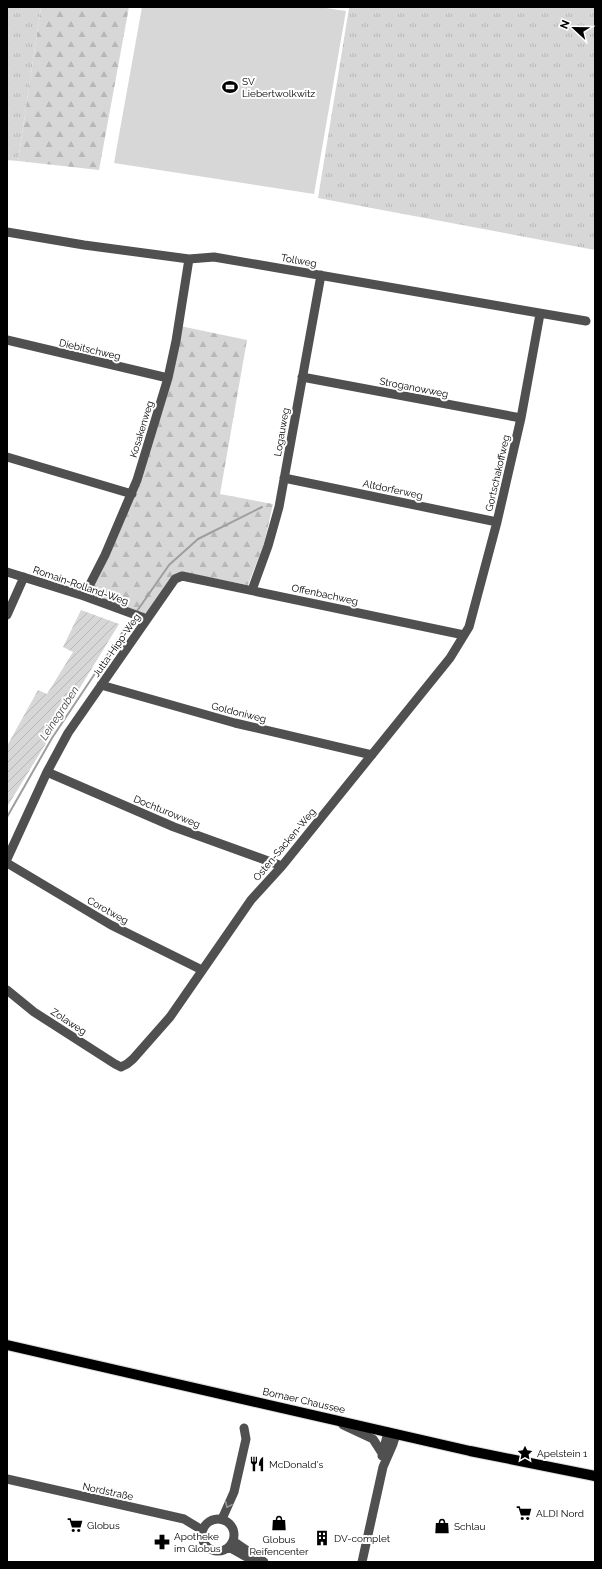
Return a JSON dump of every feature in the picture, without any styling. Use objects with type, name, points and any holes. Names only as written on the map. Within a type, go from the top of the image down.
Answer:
[{"type":"main road","name":"Bornaer Chaussee","points":[[7,1346],[392,1433],[595,1476]]},
{"type":"street","name":"Tollweg","points":[[7,232],[84,245],[189,259],[214,257],[586,321]]},
{"type":"street","name":"Kosakenweg","points":[[84,596],[105,555],[132,494],[168,378],[176,341],[189,259]]},
{"type":"street","name":"Logauweg","points":[[252,590],[268,546],[284,478],[321,275]]},
{"type":"street","name":"Gortschakoffweg","points":[[464,635],[469,627],[497,522],[521,418],[540,314]]},
{"type":"street","name":"Diebitschweg","points":[[7,340],[168,378]]},
{"type":"street","name":"Stroganowweg","points":[[302,377],[521,418]]},
{"type":"street","points":[[7,457],[132,494]]},
{"type":"street","name":"Altdorferweg","points":[[284,478],[497,522]]},
{"type":"street","name":"Romain-Rolland-Weg","points":[[7,572],[84,596],[147,619]]},
{"type":"street","name":"Offenbachweg","points":[[182,576],[464,635]]},
{"type":"street","name":"Jutta-Hipp-Weg","points":[[7,859],[47,772],[68,733],[174,579],[182,576]]},
{"type":"street","points":[[7,615],[24,577]]},
{"type":"street","name":"Osten-Sacken-Weg","points":[[121,1067],[133,1059],[170,1018],[251,900],[282,866],[450,658],[464,635]]},
{"type":"street","name":"Goldoniweg","points":[[101,685],[235,723],[372,755]]},
{"type":"street","name":"Dochturowweg","points":[[47,772],[174,827],[282,866]]},
{"type":"street","name":"Corotweg","points":[[7,863],[111,925],[202,970]]},
{"type":"street","name":"Zolaweg","points":[[7,990],[34,1012],[121,1067]]},
{"type":"street","points":[[327,1418],[369,1435],[377,1444],[382,1453],[383,1467]]},
{"type":"street","points":[[222,1519],[234,1492],[246,1439],[244,1428]]},
{"type":"street","points":[[382,1453],[392,1433]]},
{"type":"street","points":[[362,1562],[383,1467],[393,1444],[392,1433]]},
{"type":"street","name":"Nordstraße","points":[[7,1480],[184,1519],[202,1530]]},
{"type":"street","points":[[222,1519],[227,1521],[233,1528],[234,1536],[231,1544],[220,1551],[210,1550],[203,1542],[202,1530],[211,1520],[222,1519]]},
{"type":"street","points":[[231,1544],[256,1562]]},
{"type":"street","points":[[231,1544],[264,1562]]},
{"type":"green space","points":[[7,7],[41,7],[18,161],[7,160]]},
{"type":"green space","points":[[41,7],[129,7],[99,170],[18,161]]},
{"type":"green space","name":"SV Liebertwolkwitz","points":[[142,7],[319,7],[346,11],[314,194],[114,163]]},
{"type":"green space","points":[[341,7],[595,7],[595,250],[318,198],[349,8]]},
{"type":"green space","points":[[180,326],[247,340],[220,494],[273,504],[264,544],[248,585],[182,572],[175,574],[145,616],[88,595],[134,494]]},
{"type":"green space","points":[[81,610],[119,624],[7,807],[7,746],[38,690],[47,694],[73,652],[63,647]]},
{"type":"waterway","name":"Leinegraben","points":[[137,611],[169,565],[198,539],[262,507]]},
{"type":"waterway","name":"Leinegraben","points":[[7,817],[52,738],[130,621]]},
{"type":"place","name":"SV Liebertwolkwitz","points":[[230,87]]},
{"type":"place","name":"Apelstein 1","points":[[525,1453]]},
{"type":"place","name":"McDonald's","points":[[257,1464]]},
{"type":"place","name":"ALDI Nord","points":[[524,1513]]},
{"type":"place","name":"Globus Reifencenter","points":[[279,1523]]},
{"type":"place","name":"Globus","points":[[75,1525]]},
{"type":"place","name":"Schlau","points":[[442,1526]]},
{"type":"place","name":"DV-complet","points":[[322,1538]]},
{"type":"place","name":"Apotheke im Globus","points":[[162,1542]]}]
